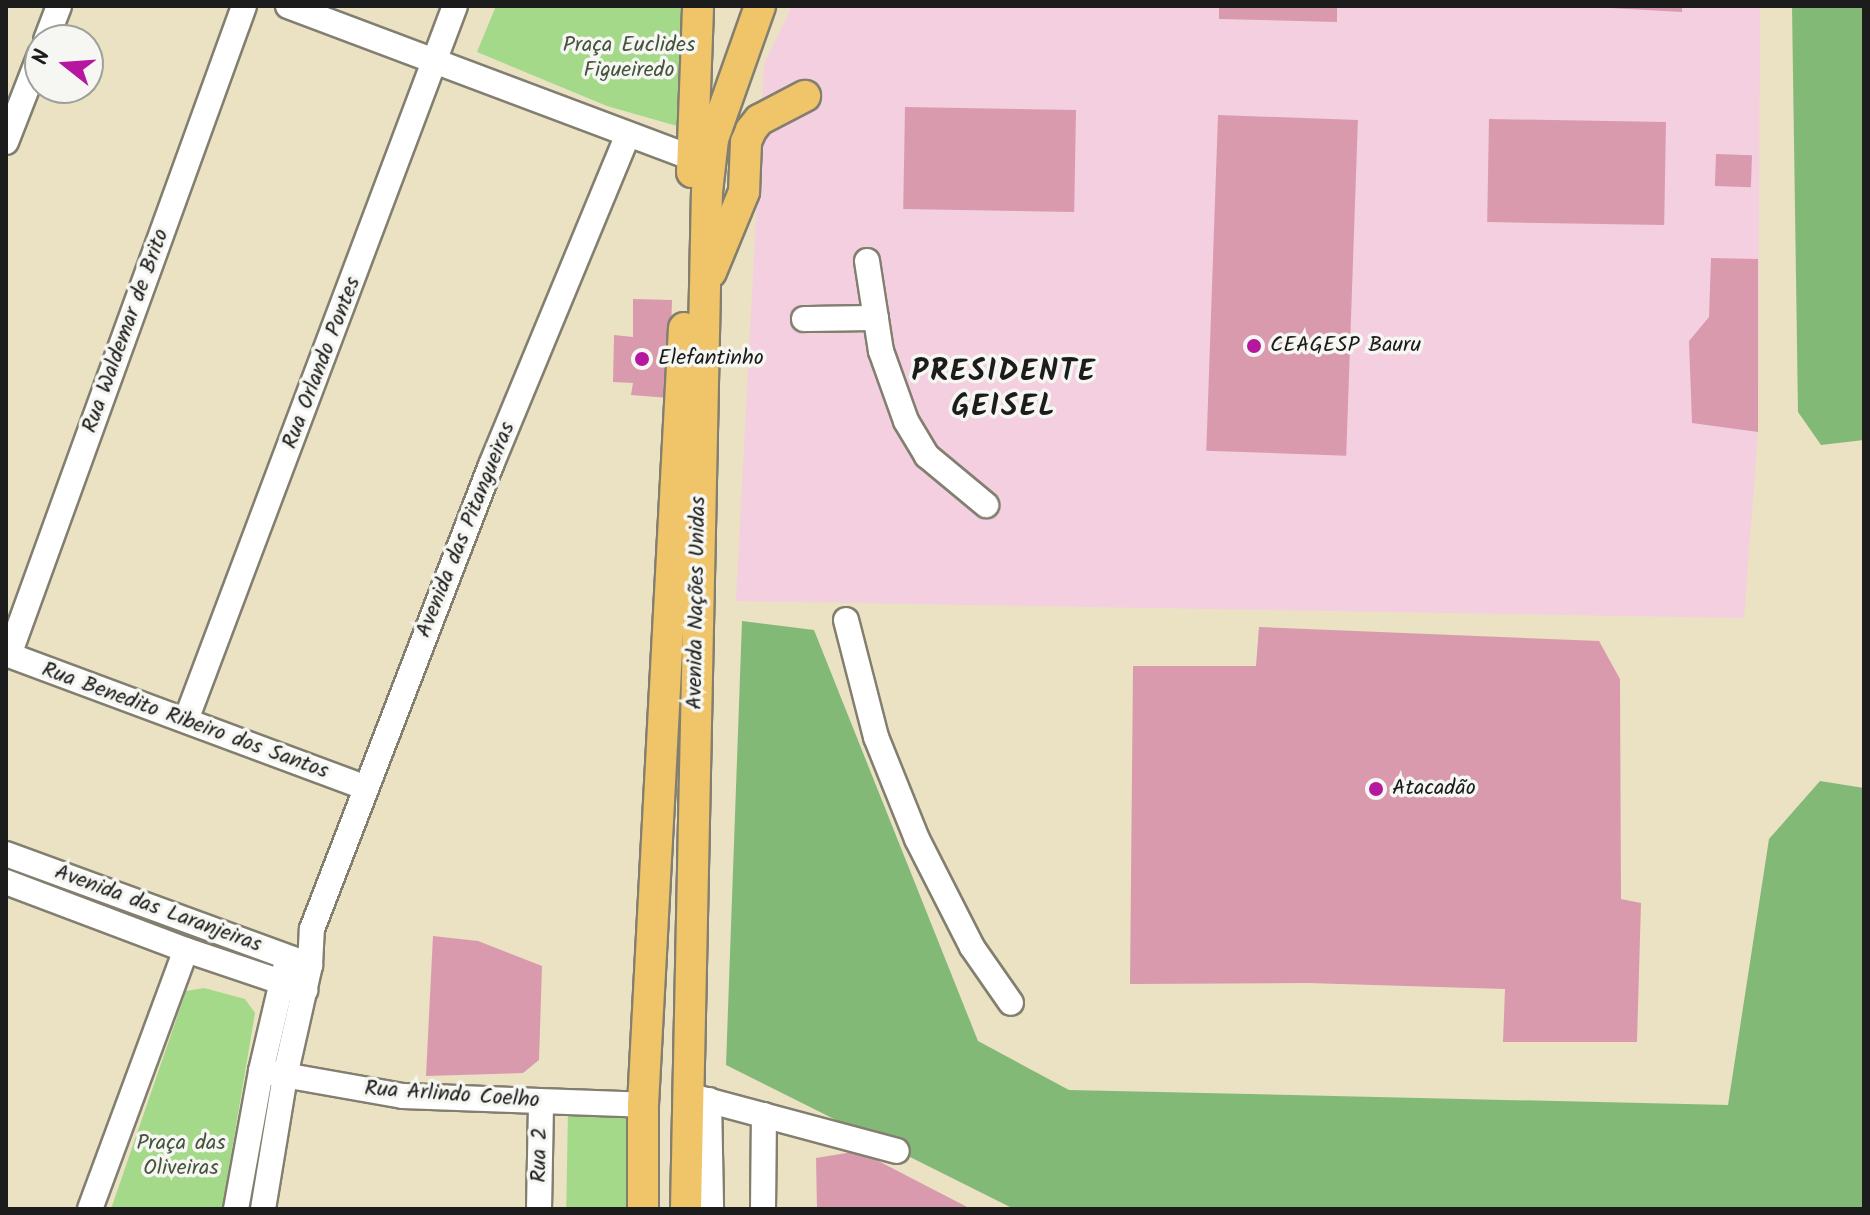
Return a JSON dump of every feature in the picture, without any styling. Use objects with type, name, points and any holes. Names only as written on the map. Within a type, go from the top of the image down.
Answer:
[{"type":"main road","name":"Avenida Nações Unidas","points":[[643,1209],[643,1105],[698,6]]},
{"type":"main road","name":"Avenida Nações Unidas","points":[[686,1209],[698,1097],[707,192],[713,139],[760,6]]},
{"type":"main road","points":[[704,288],[744,192],[746,142],[751,130],[759,120],[805,96]]},
{"type":"street","name":"Rua Waldemar de Brito","points":[[7,655],[244,6]]},
{"type":"street","points":[[288,6],[692,158]]},
{"type":"street","name":"Rua Orlando Pontes","points":[[186,720],[455,6]]},
{"type":"street","points":[[6,142],[24,96]]},
{"type":"street","name":"Avenida das Pitangueiras","points":[[236,1209],[281,982],[299,961],[491,465],[628,135]]},
{"type":"street","points":[[867,261],[881,351],[906,421],[927,456],[986,505]]},
{"type":"street","points":[[804,319],[876,318]]},
{"type":"street","points":[[846,620],[876,737],[917,839],[972,947],[1011,1003]]},
{"type":"street","name":"Rua Benedito Ribeiro dos Santos","points":[[7,655],[364,787]]},
{"type":"street","name":"Avenida das Laranjeiras","points":[[6,854],[299,961]]},
{"type":"street","name":"Avenida das Laranjeiras","points":[[9,891],[305,990]]},
{"type":"street","points":[[90,1209],[186,950]]},
{"type":"street","name":"Avenida das Pitangueiras","points":[[263,1209],[285,1076],[305,990],[299,961]]},
{"type":"street","name":"Rua Arlindo Coelho","points":[[261,1071],[403,1096],[643,1105]]},
{"type":"street","points":[[711,1209],[698,1097],[897,1151]]},
{"type":"street","name":"Rua 2","points":[[539,1209],[541,1102]]},
{"type":"street","points":[[763,1209],[764,1115]]},
{"type":"shaded area","name":"CEAGESP Bauru","points":[[792,6],[1760,6],[1758,432],[1744,618],[736,601],[764,64]]},
{"type":"green space","name":"Praça Euclides Figueiredo","points":[[496,6],[682,6],[677,126],[607,106],[477,52]]},
{"type":"green space","points":[[1792,6],[1864,6],[1864,440],[1821,445],[1798,412]]},
{"type":"green space","points":[[742,621],[814,630],[978,1041],[1069,1090],[1728,1105],[1769,839],[1820,781],[1864,788],[1864,1209],[1014,1209],[726,1065]]},
{"type":"green space","name":"Praça das Oliveiras","points":[[204,988],[245,999],[255,1013],[222,1209],[111,1209],[186,991]]},
{"type":"green space","points":[[568,1109],[637,1110],[635,1209],[566,1208]]},
{"type":"building","points":[[1219,6],[1337,6],[1337,22],[1219,19]]},
{"type":"building","points":[[1574,6],[1682,6],[1682,12]]},
{"type":"building","points":[[905,107],[1076,110],[1074,212],[903,209]]},
{"type":"building","points":[[1218,115],[1358,120],[1346,456],[1206,451]]},
{"type":"building","points":[[1489,119],[1666,122],[1664,225],[1487,222]]},
{"type":"building","points":[[1716,154],[1752,155],[1751,187],[1715,186]]},
{"type":"building","points":[[1711,258],[1758,259],[1758,432],[1692,423],[1689,341],[1709,317]]},
{"type":"building","name":"Elefantinho","points":[[633,299],[672,300],[669,398],[631,395],[633,383],[613,382],[614,335],[633,337]]},
{"type":"building","name":"Atacadão","points":[[1259,627],[1599,641],[1620,679],[1621,899],[1641,903],[1637,1042],[1503,1042],[1505,989],[1308,983],[1130,984],[1133,666],[1256,666]]},
{"type":"building","points":[[433,936],[478,941],[542,966],[539,1060],[523,1073],[426,1076]]},
{"type":"building","points":[[859,1151],[971,1209],[817,1209],[816,1158]]},
{"type":"place","name":"CEAGESP Bauru","points":[[1254,346]]},
{"type":"place","name":"Elefantinho","points":[[642,359]]},
{"type":"place","name":"Atacadão","points":[[1376,789]]},
{"type":"district","name":"PRESIDENTE GEISEL","points":[[1004,389]]}]
